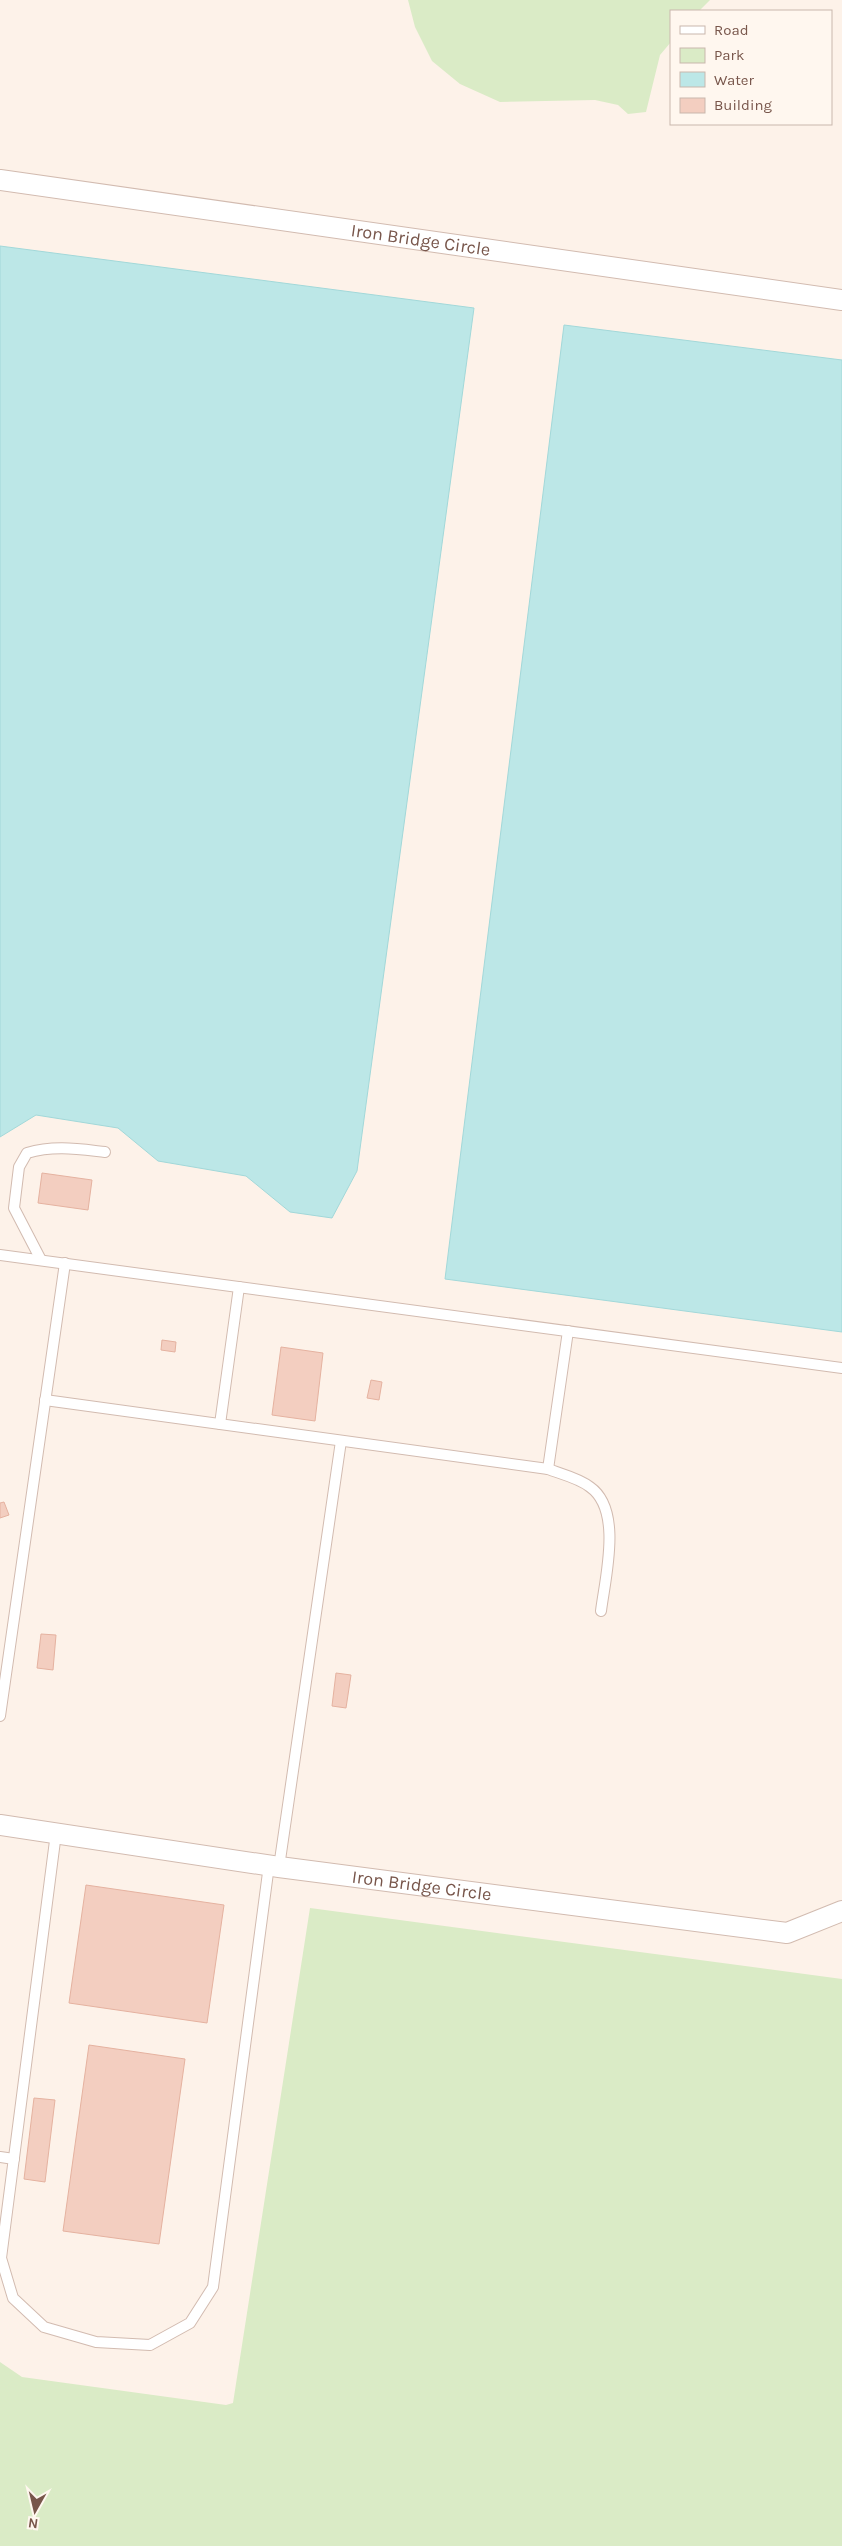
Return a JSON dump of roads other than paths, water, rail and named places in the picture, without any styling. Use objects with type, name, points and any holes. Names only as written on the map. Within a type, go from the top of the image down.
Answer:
[{"type":"street","name":"Iron Bridge Circle","points":[[0,180],[842,300]]},
{"type":"street","name":"Iron Bridge Circle","points":[[0,1825],[274,1866],[787,1933],[842,1911]]},
{"type":"lane","points":[[41,1260],[14,1208],[19,1167],[27,1153],[63,1147],[105,1152]]},
{"type":"lane","points":[[0,1255],[842,1368]]},
{"type":"lane","points":[[0,1716],[65,1263]]},
{"type":"lane","points":[[220,1424],[239,1287]]},
{"type":"lane","points":[[548,1469],[568,1331]]},
{"type":"lane","points":[[46,1400],[548,1469],[590,1486],[603,1501],[611,1532],[601,1611]]},
{"type":"lane","points":[[56,1833],[1,2258],[13,2298],[44,2327],[96,2342],[150,2345],[190,2323],[213,2287],[274,1866],[341,1441]]},
{"type":"lane","points":[[0,2157],[14,2159]]},
{"type":"water","points":[[0,246],[474,308],[357,1171],[332,1218],[290,1212],[246,1176],[158,1161],[118,1128],[36,1115],[0,1137]]},
{"type":"water","points":[[564,325],[842,360],[842,1332],[445,1279]]}]
